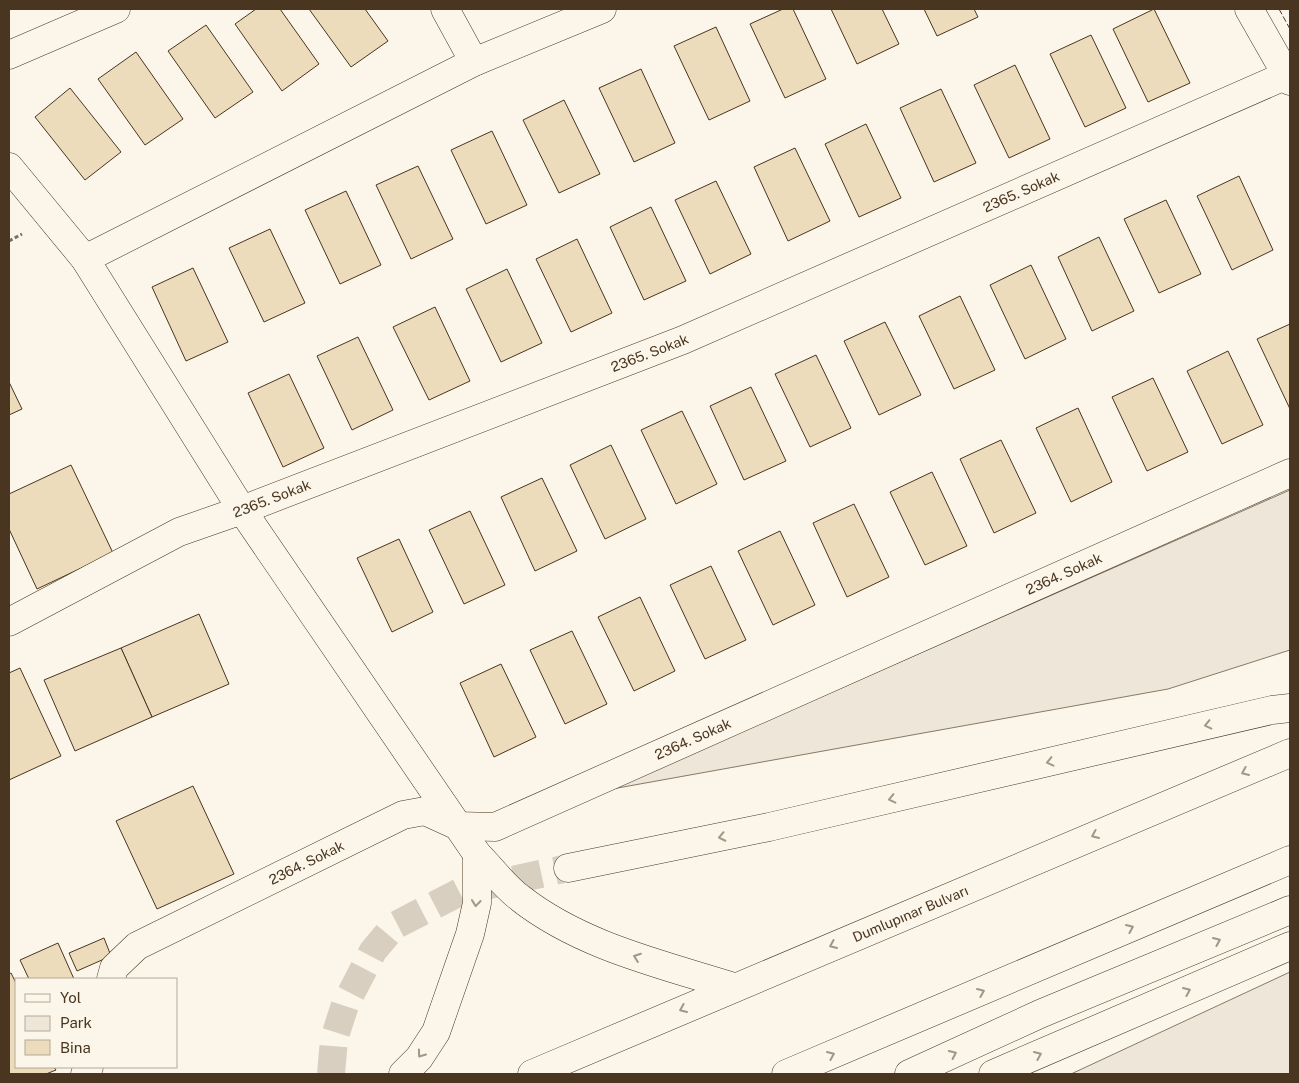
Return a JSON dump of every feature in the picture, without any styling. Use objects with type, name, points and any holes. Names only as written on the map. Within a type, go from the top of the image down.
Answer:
[{"type":"main road","points":[[9,55],[116,9]]},
{"type":"main road","points":[[445,9],[474,62]]},
{"type":"main road","points":[[85,259],[474,62],[602,9]]},
{"type":"main road","points":[[1249,9],[1289,78]]},
{"type":"main road","name":"2365. Sokak","points":[[9,622],[179,532],[242,510],[683,340],[1289,78]]},
{"type":"main road","points":[[9,167],[85,259],[242,510],[477,854],[519,897],[567,929],[640,958],[734,987]]},
{"type":"main road","name":"2364. Sokak","points":[[112,978],[114,968],[137,946],[403,815],[425,812],[458,826],[495,827],[546,806],[1290,473]]},
{"type":"main road","points":[[568,868],[770,827],[1290,708]]},
{"type":"main road","name":"Dumlupınar Bulvarı","points":[[532,1074],[1290,753]]},
{"type":"main road","points":[[403,1074],[420,1058],[436,1032],[470,934],[478,902],[477,854]]},
{"type":"main road","points":[[786,1074],[1290,860]]},
{"type":"main road","points":[[909,1074],[1040,1014],[1290,910]]},
{"type":"main road","points":[[993,1074],[1290,946]]},
{"type":"path","points":[[9,241],[22,234]]},
{"type":"green space","points":[[1290,490],[1290,650],[1168,689],[612,789]]},
{"type":"green space","points":[[1290,972],[1290,1074],[1071,1074]]},
{"type":"building","points":[[256,9],[280,9],[319,64],[282,91],[235,24]]},
{"type":"building","points":[[309,9],[365,9],[388,41],[351,67]]},
{"type":"building","points":[[783,9],[793,9],[826,79],[785,98],[750,24]]},
{"type":"building","points":[[831,9],[882,9],[899,44],[857,64]]},
{"type":"building","points":[[924,9],[974,9],[978,17],[937,36]]},
{"type":"building","points":[[1154,9],[1190,83],[1148,102],[1113,29]]},
{"type":"building","points":[[206,25],[253,92],[215,118],[168,51]]},
{"type":"building","points":[[716,27],[750,101],[709,120],[674,46]]},
{"type":"building","points":[[1091,35],[1126,108],[1085,127],[1050,54]]},
{"type":"building","points":[[136,52],[183,119],[145,145],[98,79]]},
{"type":"building","points":[[1015,65],[1050,139],[1009,158],[974,85]]},
{"type":"building","points":[[641,69],[675,143],[634,162],[599,88]]},
{"type":"building","points":[[70,88],[121,152],[85,180],[35,117]]},
{"type":"building","points":[[941,89],[976,163],[934,182],[900,108]]},
{"type":"building","points":[[564,100],[600,174],[559,193],[523,120]]},
{"type":"building","points":[[866,124],[901,198],[859,217],[825,144]]},
{"type":"building","points":[[492,131],[527,205],[486,224],[451,150]]},
{"type":"building","points":[[795,148],[830,221],[788,241],[754,167]]},
{"type":"building","points":[[418,166],[453,239],[411,259],[376,185]]},
{"type":"building","points":[[1239,176],[1273,250],[1232,270],[1197,196]]},
{"type":"building","points":[[716,181],[751,254],[710,274],[675,200]]},
{"type":"building","points":[[346,191],[381,265],[340,284],[305,210]]},
{"type":"building","points":[[1166,200],[1201,274],[1159,293],[1124,219]]},
{"type":"building","points":[[651,207],[686,281],[644,300],[610,227]]},
{"type":"building","points":[[270,229],[305,303],[264,322],[229,248]]},
{"type":"building","points":[[1099,237],[1134,311],[1092,331],[1058,257]]},
{"type":"building","points":[[577,239],[612,313],[571,332],[536,259]]},
{"type":"building","points":[[1031,265],[1066,339],[1025,359],[990,285]]},
{"type":"building","points":[[193,268],[228,342],[186,361],[152,287]]},
{"type":"building","points":[[507,269],[542,343],[501,362],[466,289]]},
{"type":"building","points":[[960,296],[995,370],[954,389],[919,316]]},
{"type":"building","points":[[435,307],[470,381],[429,400],[393,327]]},
{"type":"building","points":[[885,322],[921,395],[879,415],[844,341]]},
{"type":"building","points":[[1290,324],[1290,409],[1257,339]]},
{"type":"building","points":[[358,337],[393,410],[352,430],[317,356]]},
{"type":"building","points":[[1228,351],[1263,425],[1222,444],[1187,371]]},
{"type":"building","points":[[816,355],[851,428],[810,447],[775,374]]},
{"type":"building","points":[[289,374],[324,448],[283,467],[248,393]]},
{"type":"building","points":[[1153,378],[1188,452],[1147,471],[1112,397]]},
{"type":"building","points":[[9,382],[22,409],[9,415]]},
{"type":"building","points":[[751,387],[786,461],[744,480],[710,406]]},
{"type":"building","points":[[1078,408],[1112,482],[1071,502],[1036,428]]},
{"type":"building","points":[[682,411],[717,484],[676,504],[641,430]]},
{"type":"building","points":[[1001,440],[1036,513],[994,533],[960,459]]},
{"type":"building","points":[[611,445],[646,519],[605,539],[570,465]]},
{"type":"building","points":[[71,465],[113,553],[37,589],[9,529],[9,494]]},
{"type":"building","points":[[932,472],[967,546],[925,565],[890,492]]},
{"type":"building","points":[[542,478],[577,551],[535,571],[501,497]]},
{"type":"building","points":[[854,504],[889,577],[847,597],[813,523]]},
{"type":"building","points":[[470,511],[505,585],[464,604],[429,530]]},
{"type":"building","points":[[780,531],[815,605],[773,625],[738,551]]},
{"type":"building","points":[[399,539],[433,612],[392,632],[357,558]]},
{"type":"building","points":[[711,566],[746,640],[705,659],[670,585]]},
{"type":"building","points":[[640,597],[675,671],[634,691],[598,617]]},
{"type":"building","points":[[199,614],[229,684],[152,717],[121,648]]},
{"type":"building","points":[[572,631],[607,704],[565,724],[530,650]]},
{"type":"building","points":[[121,648],[152,717],[75,751],[44,680]]},
{"type":"building","points":[[501,664],[536,737],[494,757],[460,683]]},
{"type":"building","points":[[20,668],[61,756],[9,780],[9,673]]},
{"type":"building","points":[[193,786],[234,874],[157,909],[116,821]]},
{"type":"building","points":[[104,938],[111,956],[77,971],[69,953]]},
{"type":"building","points":[[58,943],[74,978],[29,978],[20,960]]},
{"type":"building","points":[[11,973],[15,981],[15,1068],[55,1068],[56,1070],[46,1074],[9,1074],[9,974]]},
{"type":"tunnel","points":[[331,1074],[334,1039],[345,1005],[373,951],[394,926],[462,891],[568,868]]},
{"type":"fence","points":[[1279,9],[1290,29]]}]
